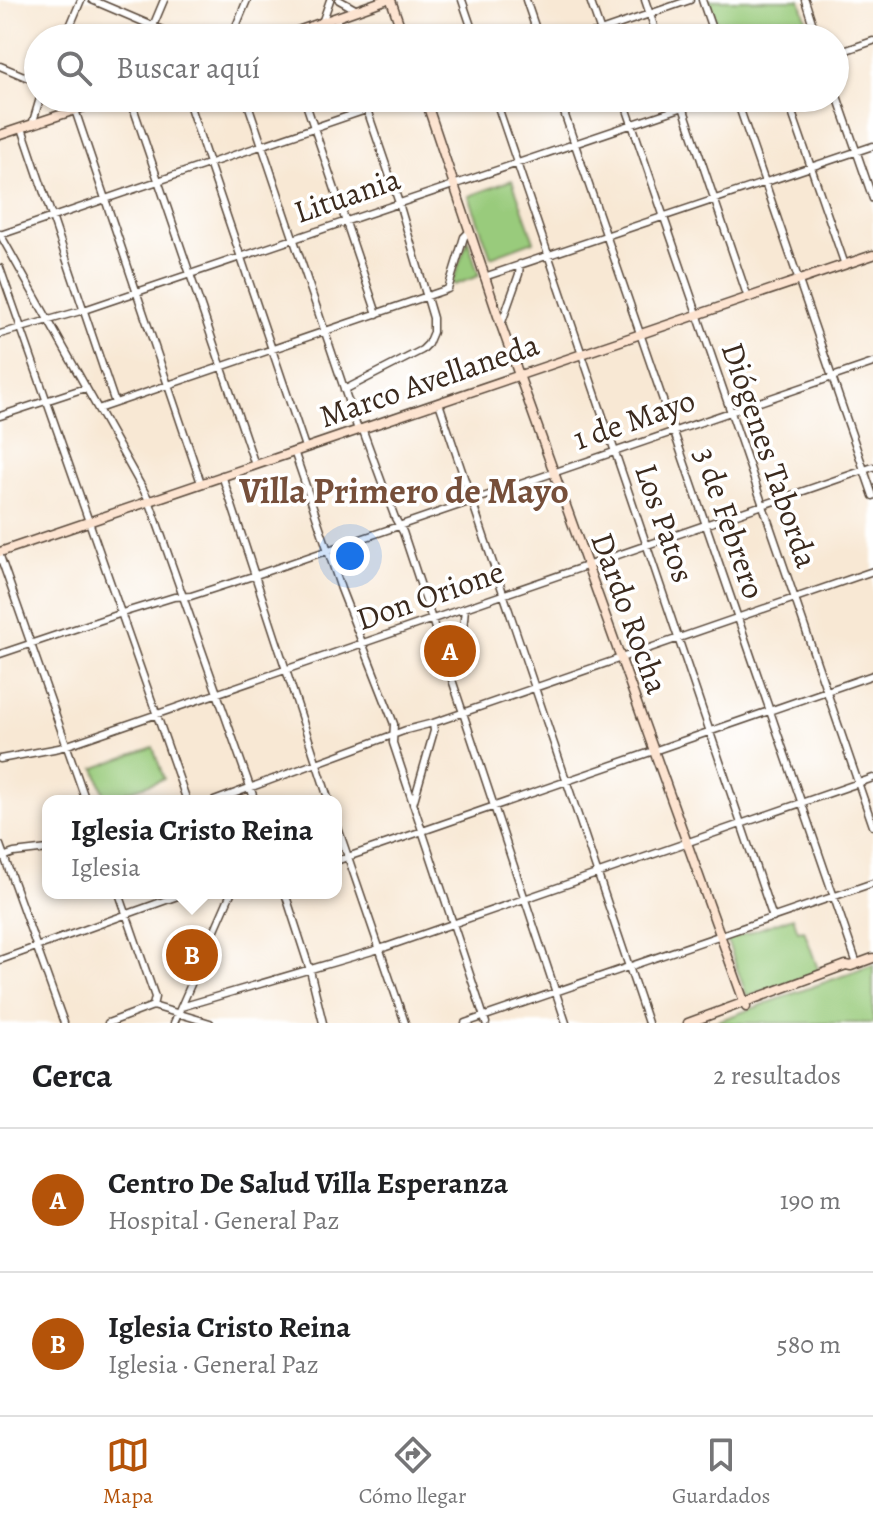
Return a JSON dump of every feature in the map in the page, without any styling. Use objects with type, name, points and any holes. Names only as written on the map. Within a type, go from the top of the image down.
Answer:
[{"type":"street","points":[[71,24],[81,0]]},
{"type":"street","points":[[92,0],[149,24]]},
{"type":"street","points":[[155,24],[164,0]]},
{"type":"street","points":[[237,24],[247,0]]},
{"type":"street","points":[[322,23],[330,0]]},
{"type":"street","points":[[339,0],[357,10]]},
{"type":"street","points":[[319,24],[385,0]]},
{"type":"street","points":[[391,0],[399,24]]},
{"type":"street","points":[[462,0],[470,24]]},
{"type":"street","points":[[526,0],[534,24]]},
{"type":"street","points":[[590,0],[598,24]]},
{"type":"street","points":[[645,0],[653,24]]},
{"type":"street","points":[[628,24],[690,0]]},
{"type":"street","points":[[702,0],[710,24]]},
{"type":"street","points":[[805,0],[813,24]]},
{"type":"street","points":[[336,18],[338,24]]},
{"type":"street","points":[[849,49],[873,41]]},
{"type":"street","points":[[0,66],[24,76]]},
{"type":"street","points":[[34,112],[27,126],[52,217],[115,403]]},
{"type":"street","points":[[0,135],[69,112]]},
{"type":"street","points":[[76,112],[201,483]]},
{"type":"street","points":[[135,112],[255,465]]},
{"type":"street","points":[[192,112],[305,447]]},
{"type":"street","points":[[251,112],[344,390],[400,526],[566,1023]]},
{"type":"street","points":[[309,112],[377,314]]},
{"type":"street","points":[[253,795],[149,500],[0,234],[360,112]]},
{"type":"street","points":[[344,390],[426,347],[434,325],[399,203],[367,112]]},
{"type":"street","name":"Dardo Rocha","points":[[430,112],[484,277],[745,1005]]},
{"type":"street","name":"Los Patos","points":[[500,112],[773,918]]},
{"type":"street","name":"3 de Febrero","points":[[564,112],[770,710],[854,965]]},
{"type":"street","name":"Diógenes Taborda","points":[[627,112],[873,826]]},
{"type":"street","name":"Lituania","points":[[0,334],[84,310],[668,112]]},
{"type":"street","points":[[685,112],[748,298]]},
{"type":"street","points":[[741,112],[873,496]]},
{"type":"street","points":[[792,112],[845,265]]},
{"type":"street","points":[[843,112],[873,199]]},
{"type":"street","points":[[484,277],[873,146]]},
{"type":"street","points":[[98,409],[448,289],[464,237],[469,232]]},
{"type":"street","points":[[0,259],[11,255]]},
{"type":"street","name":"Marco Avellaneda","points":[[0,554],[149,500],[873,255]]},
{"type":"street","points":[[501,325],[520,264]]},
{"type":"street","points":[[0,268],[185,795]]},
{"type":"street","name":"1 de Mayo","points":[[0,654],[122,613],[256,575],[873,363]]},
{"type":"street","points":[[0,416],[85,388]]},
{"type":"street","points":[[439,403],[648,1023]]},
{"type":"street","points":[[294,451],[394,724],[393,743],[485,1020]]},
{"type":"street","name":"Don Orione","points":[[0,759],[66,746],[873,467]]},
{"type":"street","points":[[222,475],[327,795]]},
{"type":"street","points":[[0,554],[84,795]]},
{"type":"street","points":[[229,795],[394,735],[873,571]]},
{"type":"street","points":[[448,669],[463,631],[465,608]]},
{"type":"street","points":[[342,859],[873,675]]},
{"type":"street","points":[[413,804],[434,731],[433,723]]},
{"type":"street","points":[[178,1017],[873,778]]},
{"type":"street","points":[[342,841],[405,1023]]},
{"type":"street","points":[[0,845],[64,1023]]},
{"type":"street","points":[[2,857],[42,850]]},
{"type":"street","points":[[465,1023],[485,1020],[873,883]]},
{"type":"street","points":[[121,899],[155,997],[153,1006]]},
{"type":"street","points":[[0,960],[169,899]]},
{"type":"street","points":[[178,1017],[228,899]]},
{"type":"street","points":[[287,899],[323,1023]]},
{"type":"street","points":[[701,1023],[846,965],[873,958]]},
{"type":"street","points":[[688,1023],[745,1005]]},
{"type":"street","points":[[108,1023],[153,1006],[178,1017],[210,1023]]},
{"type":"green space","points":[[709,0],[800,0],[808,24],[717,24]]},
{"type":"green space","points":[[512,180],[534,241],[491,257],[469,196]]},
{"type":"green space","points":[[468,240],[479,276],[454,285],[452,283]]},
{"type":"green space","points":[[153,747],[164,779],[118,795],[105,795],[95,768]]},
{"type":"green space","points":[[793,917],[798,931],[804,930],[819,972],[747,997],[727,940]]},
{"type":"green space","points":[[873,965],[873,1023],[712,1023]]},
{"type":"place","name":"Centro De Salud Villa Esperanza","points":[[450,651]]},
{"type":"place","name":"Iglesia Cristo Reina","points":[[192,955]]},
{"type":"district","name":"Villa Primero de Mayo","points":[[404,490]]}]
